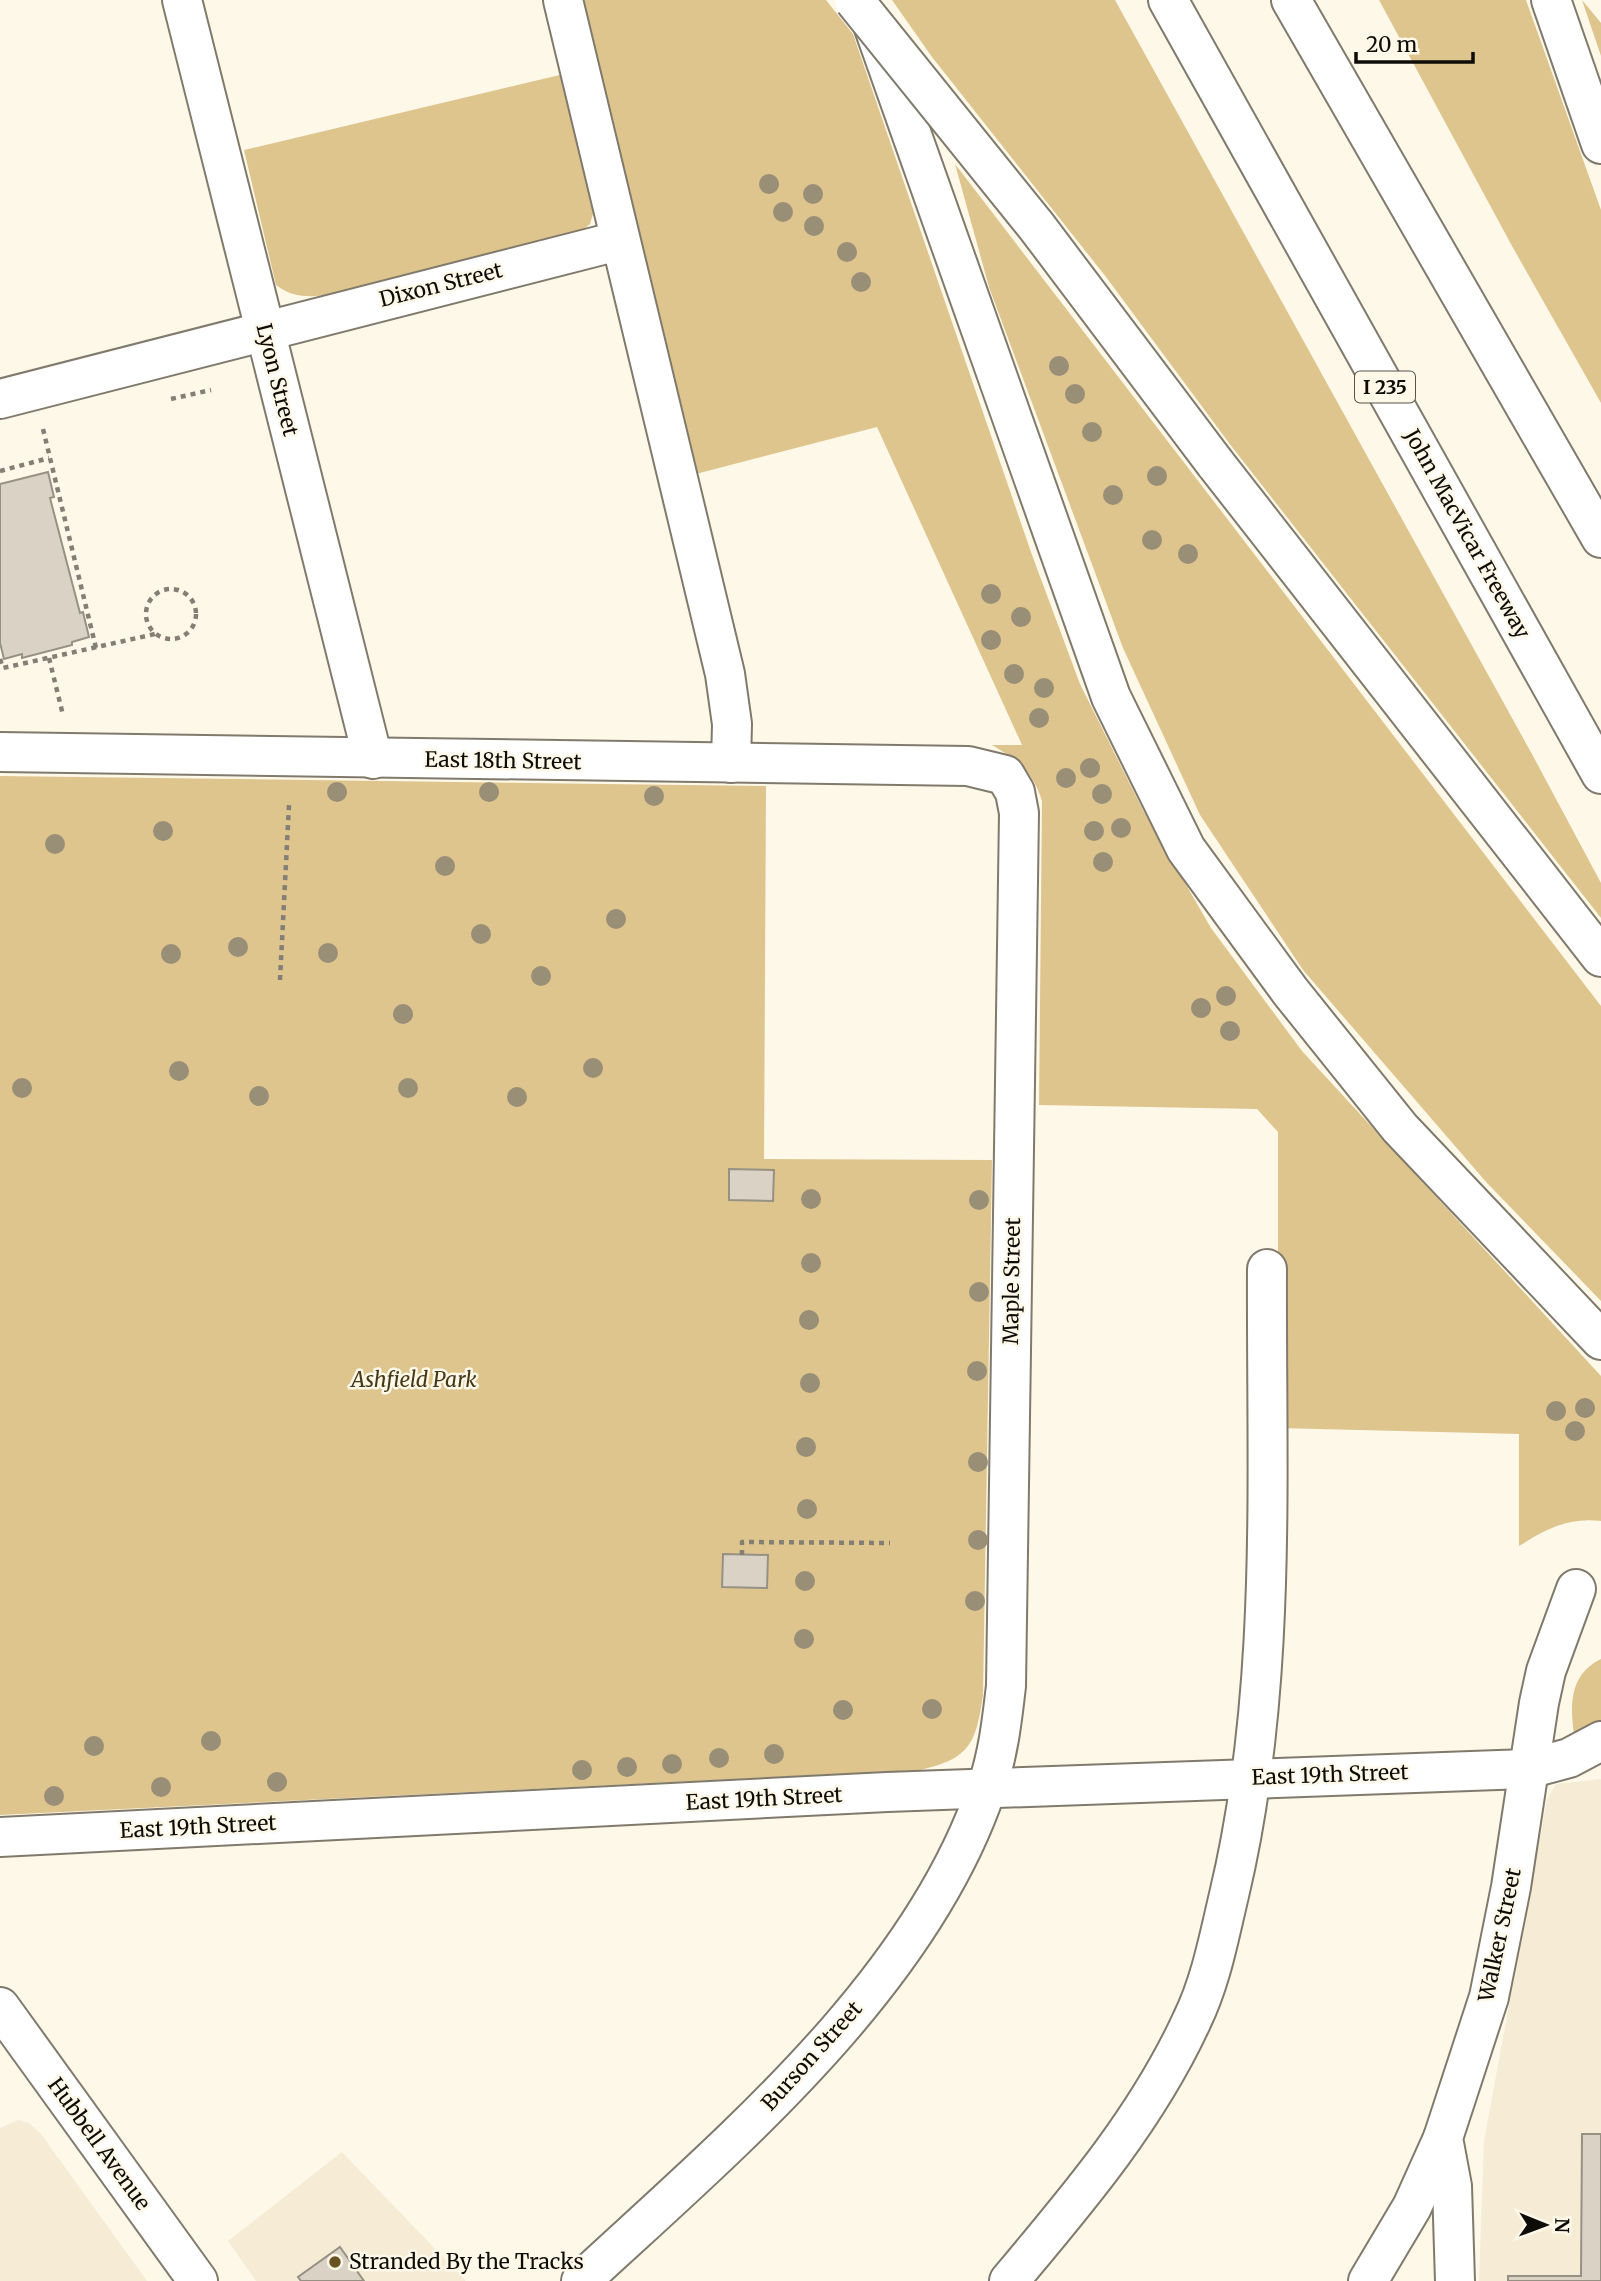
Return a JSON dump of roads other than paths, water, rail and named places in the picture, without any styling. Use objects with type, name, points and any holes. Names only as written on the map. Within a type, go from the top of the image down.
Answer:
[{"type":"main road","name":"Lyon Street","points":[[182,0],[373,759]]},
{"type":"main road","points":[[563,0],[618,241],[725,674],[732,724],[731,763]]},
{"type":"main road","points":[[854,0],[1037,227],[1215,463],[1601,957]]},
{"type":"main road","points":[[864,0],[1111,697],[1186,849],[1290,992],[1401,1128],[1601,1340]]},
{"type":"main road","name":"John MacVicar Freeway","points":[[1168,0],[1601,774]]},
{"type":"main road","points":[[1291,0],[1601,538]]},
{"type":"main road","points":[[1552,0],[1601,144]]},
{"type":"main road","name":"Dixon Street","points":[[0,398],[618,241]]},
{"type":"main road","name":"East 18th Street","points":[[0,752],[968,766],[1005,775]]},
{"type":"main road","name":"Maple Street","points":[[987,1788],[1001,1729],[1006,1686],[1019,813],[1015,792],[1005,775]]},
{"type":"main road","points":[[1009,2281],[1088,2188],[1124,2139],[1162,2078],[1194,2018],[1217,1947],[1251,1778],[1265,1650],[1267,1269]]},
{"type":"main road","name":"Walker Street","points":[[1455,2281],[1456,2231],[1443,2138],[1489,1997],[1511,1887],[1546,1671],[1576,1589]]},
{"type":"main road","name":"East 19th Street","points":[[0,1837],[987,1788],[1528,1769],[1569,1758],[1601,1741]]},
{"type":"main road","name":"Burson Street","points":[[581,2281],[759,2116],[848,2018],[923,1915],[972,1828],[987,1788]]},
{"type":"main road","name":"Hubbell Avenue","points":[[4,2021],[198,2281]]},
{"type":"main road","points":[[1368,2281],[1412,2207],[1443,2138]]},
{"type":"place","name":"Stranded By the Tracks","points":[[335,2262]]},
{"type":"park label","name":"Ashfield Park","points":[[414,1380]]}]
